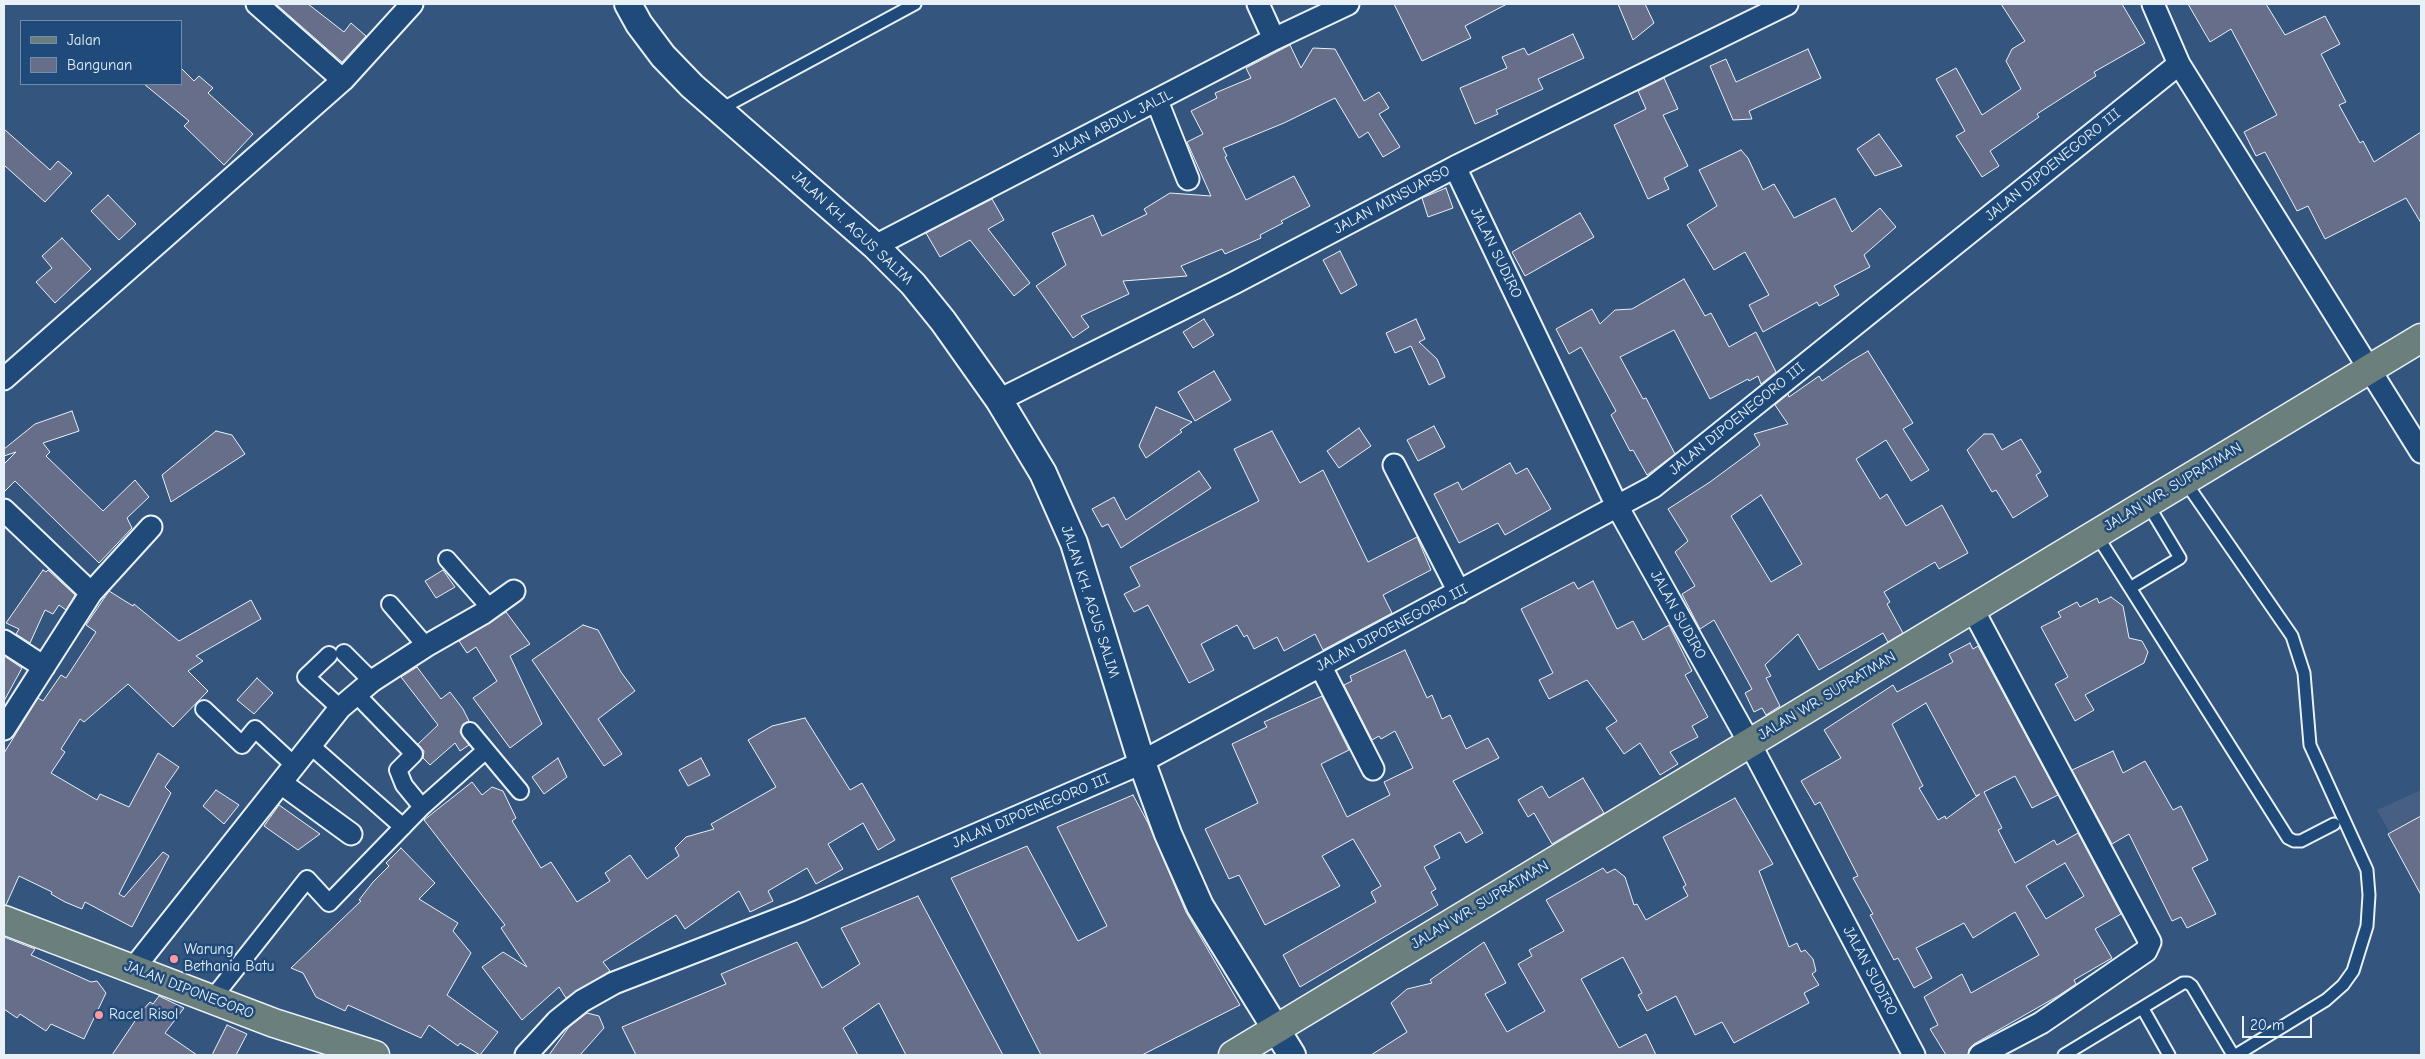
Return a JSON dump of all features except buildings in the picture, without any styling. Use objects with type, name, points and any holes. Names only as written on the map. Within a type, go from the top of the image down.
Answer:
[{"type":"main road","name":"JALAN WR. SUPRATMAN","points":[[1233,1055],[2421,338]]},
{"type":"main road","name":"JALAN DIPONEGORO","points":[[4,920],[338,1049],[375,1055]]},
{"type":"street","points":[[257,4],[343,80]]},
{"type":"street","points":[[4,379],[343,80],[412,4]]},
{"type":"street","name":"JALAN KH. AGUS SALIM","points":[[628,4],[639,24],[664,56],[719,110],[875,246],[914,284],[943,321],[999,400],[1043,473],[1074,543],[1141,760],[1168,834],[1200,906],[1292,1055]]},
{"type":"street","points":[[1258,4],[1274,39]]},
{"type":"street","name":"JALAN ABDUL JALIL","points":[[875,246],[1274,39],[1348,4]]},
{"type":"street","name":"JALAN MINSUARSO","points":[[999,400],[1234,283],[1455,167],[1787,4]]},
{"type":"street","points":[[2153,4],[2179,64],[2369,369],[2390,399],[2421,452]]},
{"type":"street","name":"JALAN DIPOENEGORO III","points":[[526,1055],[557,1021],[582,1001],[614,983],[800,911],[1130,768],[1141,760],[1320,667],[1653,487],[2179,64]]},
{"type":"street","points":[[1157,101],[1188,179]]},
{"type":"street","name":"JALAN SUDIRO","points":[[1455,167],[1617,506],[1749,742],[1914,1055]]},
{"type":"street","points":[[1394,465],[1459,592]]},
{"type":"street","points":[[4,510],[91,593]]},
{"type":"street","points":[[5,726],[91,593],[151,527]]},
{"type":"street","points":[[447,559],[490,608]]},
{"type":"street","points":[[133,969],[340,708],[364,688],[426,646],[490,608],[514,591]]},
{"type":"street","points":[[390,604],[426,646]]},
{"type":"street","points":[[1972,608],[2150,942],[2146,952],[2042,1023],[1980,1055]]},
{"type":"street","points":[[4,641],[44,667]]},
{"type":"street","points":[[340,708],[306,677],[336,654],[414,754],[398,770],[404,785],[422,807]]},
{"type":"street","points":[[1320,667],[1372,769]]},
{"type":"street","points":[[204,709],[242,745],[255,729],[295,766]]},
{"type":"street","points":[[470,731],[520,791]]},
{"type":"street","points":[[310,745],[403,827]]},
{"type":"street","points":[[212,999],[306,879],[329,903],[422,807],[486,750]]},
{"type":"street","points":[[281,783],[351,834]]},
{"type":"lane","points":[[719,110],[915,4]]},
{"type":"lane","points":[[2064,1055],[2143,1009],[2183,983],[2188,983],[2192,986],[2235,1055],[2326,1000],[2343,986],[2353,970],[2367,926],[2369,895],[2367,870],[2310,745],[2304,673],[2292,636],[2184,480]]},
{"type":"lane","points":[[2130,588],[2180,558],[2147,503]]},
{"type":"lane","points":[[2096,534],[2288,838],[2294,842],[2301,841],[2334,824]]},
{"type":"lane","points":[[2143,1009],[2169,1055]]},
{"type":"shaded area","points":[[2421,790],[2421,888],[2377,810]]},
{"type":"place","name":"Warung Bethania Batu","points":[[174,959]]},
{"type":"place","name":"Racel Risol","points":[[99,1015]]}]
